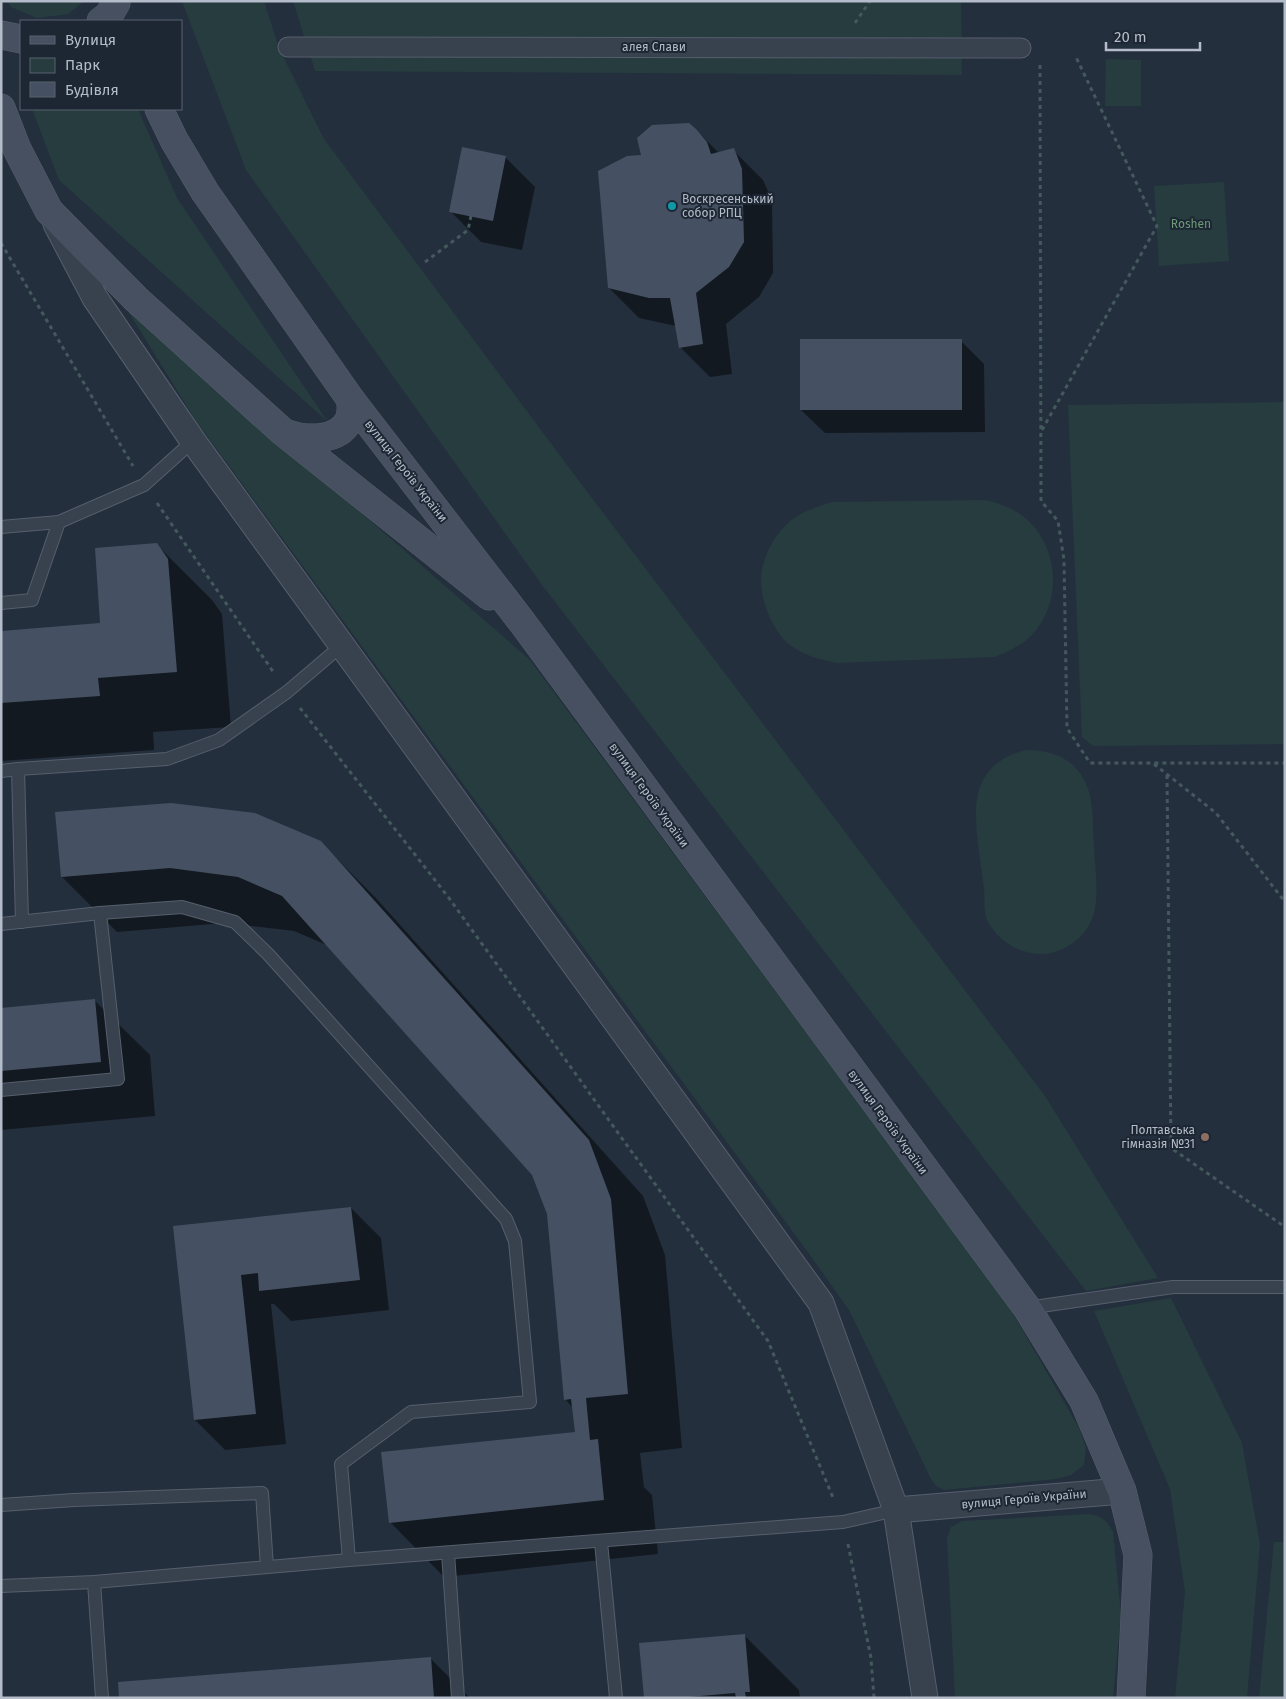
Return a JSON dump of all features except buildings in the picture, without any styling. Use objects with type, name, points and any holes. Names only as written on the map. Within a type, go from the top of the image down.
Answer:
[{"type":"main road","points":[[1,35],[20,39]]},
{"type":"main road","points":[[1,108],[17,148],[49,211],[136,299],[283,432],[522,622]]},
{"type":"main road","name":"вулиця Героїв України","points":[[160,110],[174,140],[205,192],[351,400],[522,622],[1027,1308],[1084,1401],[1122,1490],[1138,1555],[1131,1698]]},
{"type":"main road","points":[[283,432],[311,439],[332,435],[343,428],[349,419],[351,400]]},
{"type":"street","name":"алея Слави","points":[[288,47],[1021,48]]},
{"type":"street","points":[[49,211],[95,298],[193,441],[820,1303],[896,1510],[926,1698]]},
{"type":"street","name":"вулиця Героїв України","points":[[896,1510],[1122,1490]]},
{"type":"lane","points":[[1,526],[59,522],[144,485],[193,441]]},
{"type":"lane","points":[[1,603],[32,600],[59,522]]},
{"type":"lane","points":[[1,771],[166,759],[219,740],[287,692],[341,646]]},
{"type":"lane","points":[[18,769],[22,922]]},
{"type":"lane","points":[[1,924],[100,913],[182,907],[235,922],[268,954],[506,1219],[516,1241],[530,1402],[412,1412],[341,1464],[350,1560]]},
{"type":"lane","points":[[1,1090],[118,1079],[100,913]]},
{"type":"lane","points":[[1027,1308],[1173,1287],[1285,1287]]},
{"type":"lane","points":[[1,1506],[84,1500],[262,1492],[267,1567]]},
{"type":"lane","points":[[1,1586],[94,1582],[843,1522],[896,1510]]},
{"type":"lane","points":[[601,1542],[616,1698]]},
{"type":"lane","points":[[448,1553],[458,1698]]},
{"type":"lane","points":[[94,1582],[102,1698]]},
{"type":"path","points":[[1042,430],[1157,226],[1075,55]]},
{"type":"path","points":[[1040,57],[1041,501],[1058,521],[1064,560],[1068,728],[1090,763],[1285,763]]},
{"type":"path","points":[[425,262],[468,230],[471,216]]},
{"type":"path","points":[[1,243],[144,485],[287,692],[449,898],[768,1341],[843,1522],[871,1658],[874,1698]]},
{"type":"path","points":[[1153,763],[1216,813],[1285,902]]},
{"type":"path","points":[[1167,775],[1171,1148],[1285,1227]]},
{"type":"green space","points":[[7,1],[84,1],[68,14],[37,18],[11,7]]},
{"type":"green space","points":[[182,1],[264,1],[279,48],[324,139],[573,473],[1045,1096],[1158,1278],[1086,1291],[542,585],[246,170]]},
{"type":"green space","points":[[293,1],[961,1],[962,75],[315,71]]},
{"type":"green space","points":[[1106,59],[1141,60],[1141,106],[1105,106]]},
{"type":"green space","points":[[32,110],[138,110],[177,198],[328,422],[59,180]]},
{"type":"green space","name":"Roshen","points":[[1224,182],[1229,261],[1159,266],[1154,186]]},
{"type":"green space","points":[[126,308],[530,660],[1008,1305],[1079,1428],[1086,1448],[1084,1465],[1071,1475],[1056,1479],[944,1490],[936,1486],[849,1310],[196,421]]},
{"type":"green space","points":[[1285,402],[1285,744],[1093,746],[1082,737],[1068,405]]},
{"type":"green space","points":[[986,500],[1011,509],[1024,517],[1036,529],[1045,543],[1050,559],[1053,575],[1048,608],[1041,623],[1031,636],[1018,646],[995,657],[836,663],[812,657],[790,645],[771,621],[762,589],[762,569],[774,541],[785,526],[795,517],[813,508],[832,502]]},
{"type":"green space","points":[[1025,750],[1050,753],[1072,764],[1078,770],[1087,786],[1092,811],[1096,885],[1094,911],[1090,923],[1083,934],[1073,943],[1060,950],[1045,954],[1020,950],[1005,942],[986,919],[976,822],[976,803],[979,790],[987,773],[1010,755]]},
{"type":"green space","points":[[1171,1298],[1242,1443],[1260,1544],[1247,1698],[1175,1698],[1185,1592],[1170,1489],[1094,1311]]},
{"type":"green space","points":[[1089,1514],[1104,1520],[1113,1532],[1121,1614],[1113,1698],[955,1698],[947,1538],[951,1527],[962,1521]]},
{"type":"green space","points":[[1274,1542],[1285,1542],[1285,1698],[1259,1698]]},
{"type":"place","name":"Воскресенський собор РПЦ","points":[[672,206]]},
{"type":"place","name":"Полтавська гімназія №31","points":[[1205,1137]]}]
